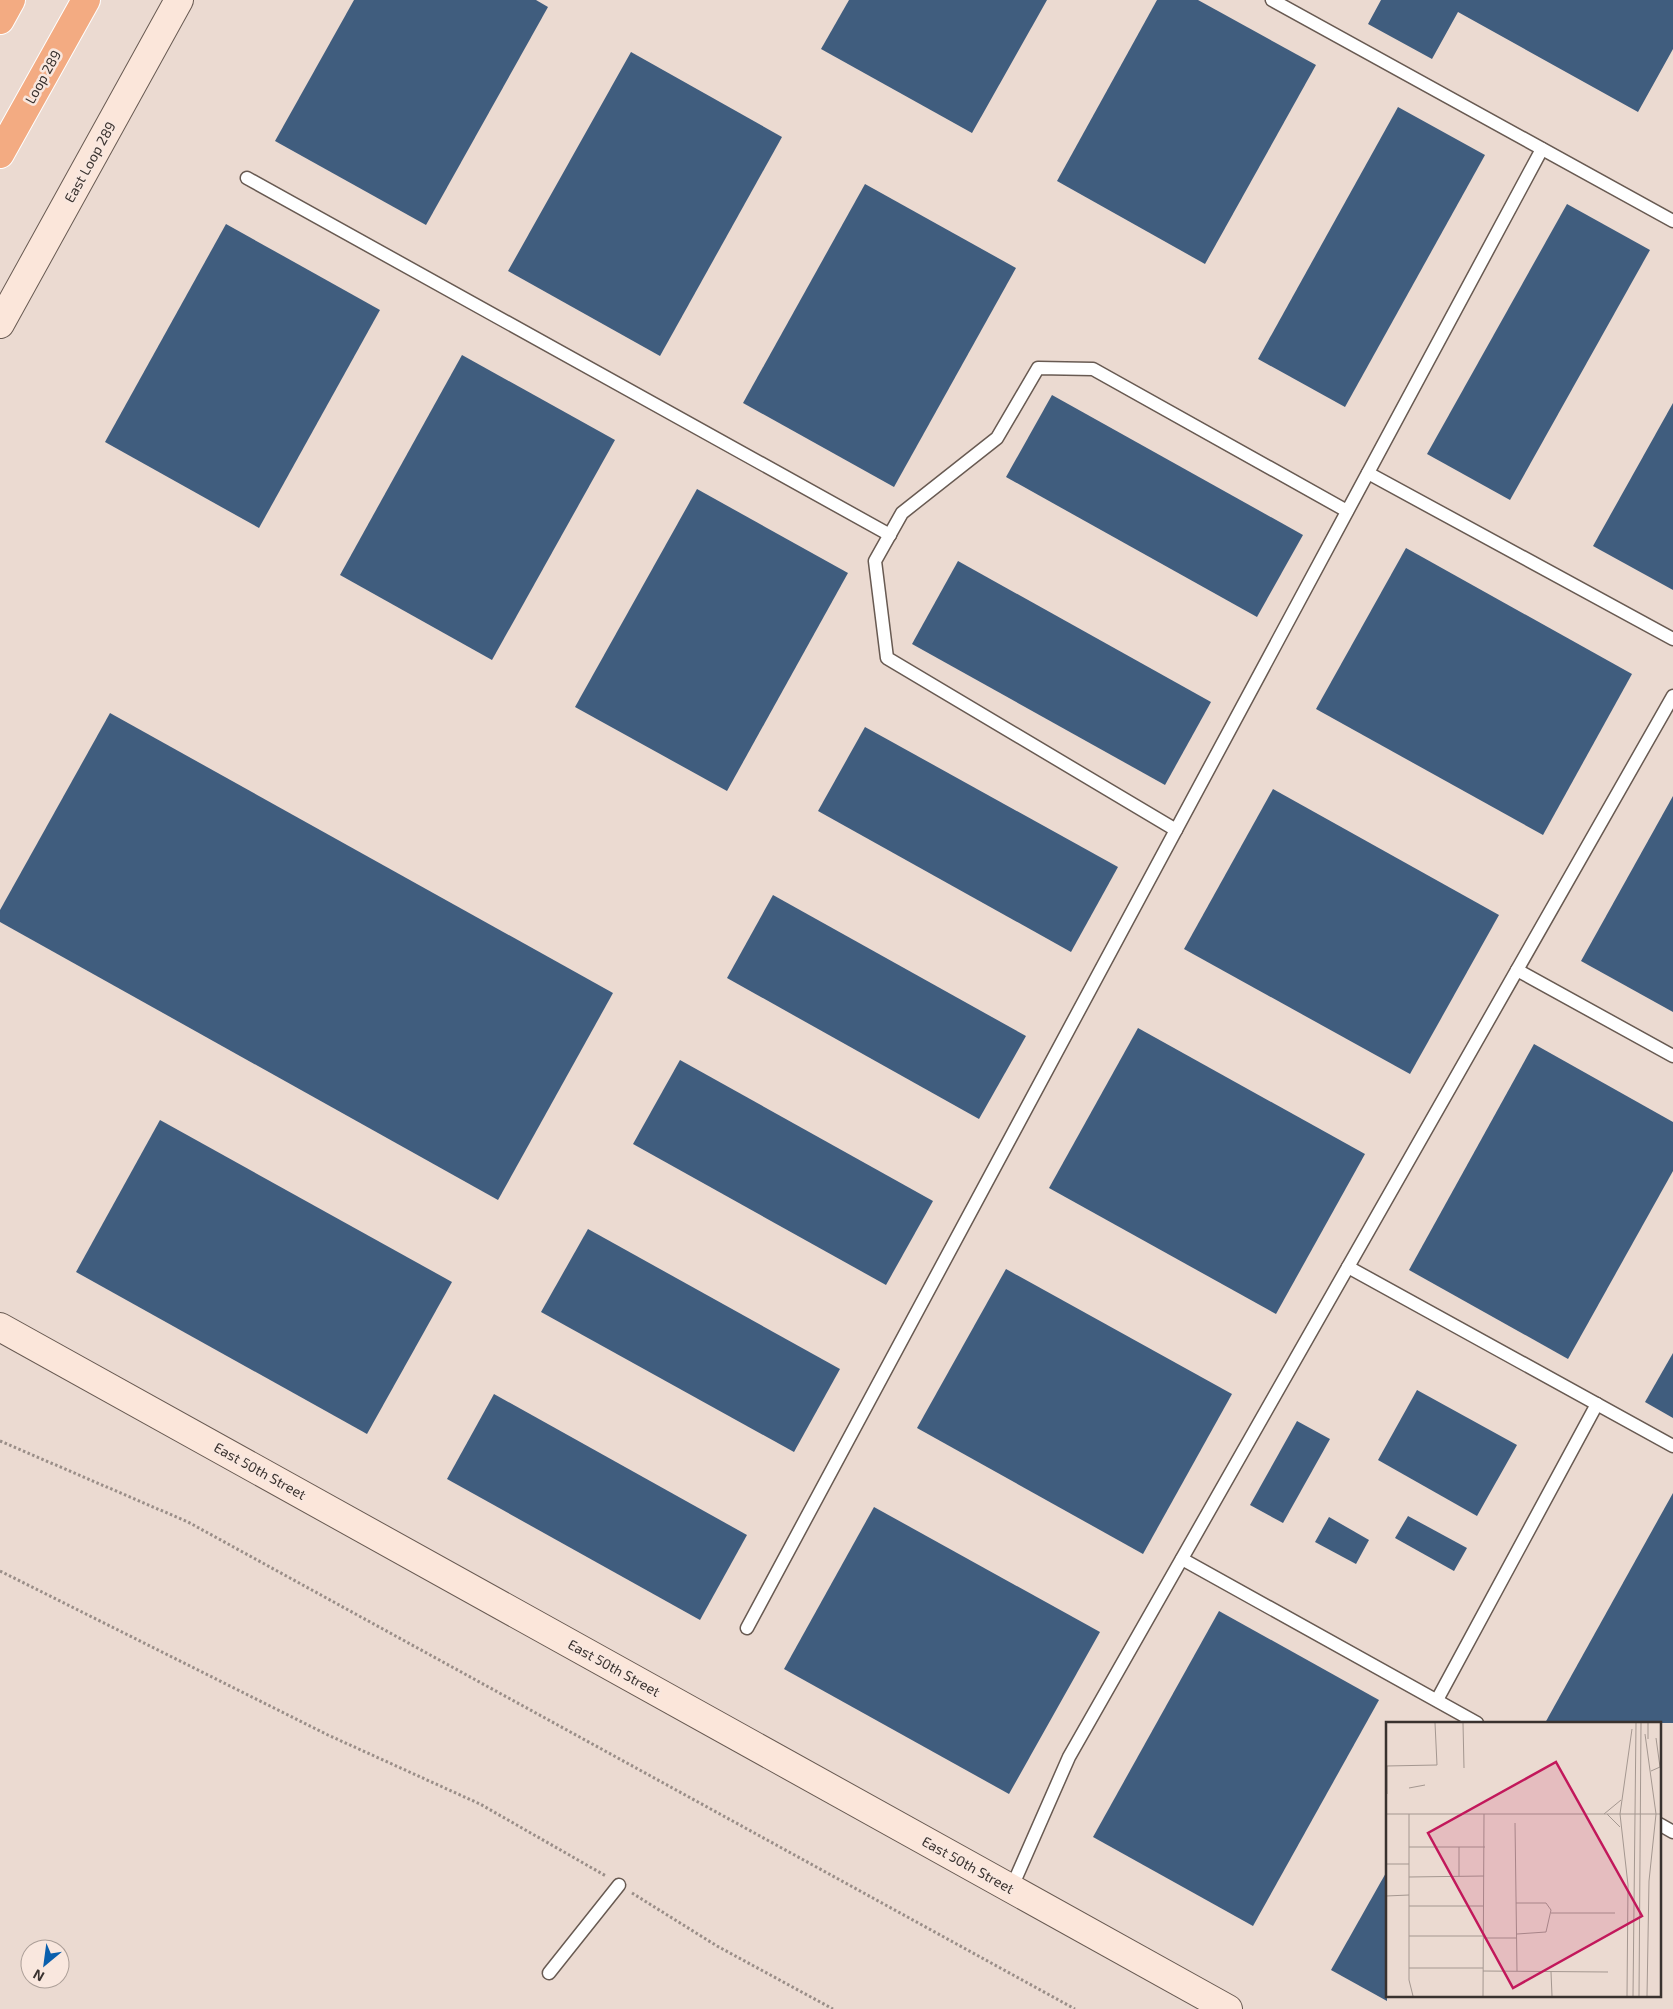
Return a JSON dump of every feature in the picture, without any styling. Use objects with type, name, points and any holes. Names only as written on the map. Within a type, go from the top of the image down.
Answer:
[{"type":"highway","points":[[0,20],[11,0]]},
{"type":"highway","name":"Loop 289","points":[[0,154],[86,0]]},
{"type":"main road","name":"East Loop 289","points":[[0,324],[179,0]]},
{"type":"main road","name":"East 50th Street","points":[[0,1327],[1228,2009]]},
{"type":"lane","points":[[1272,0],[1673,221]]},
{"type":"lane","points":[[747,1628],[1542,149]]},
{"type":"lane","points":[[247,178],[890,536]]},
{"type":"lane","points":[[1176,830],[887,658],[875,561],[902,513],[997,438],[1038,368],[1093,368],[1347,512]]},
{"type":"lane","points":[[1368,473],[1673,639]]},
{"type":"lane","points":[[1011,1889],[1069,1757],[1673,696]]},
{"type":"lane","points":[[1517,970],[1673,1056]]},
{"type":"lane","points":[[1348,1267],[1673,1446]]},
{"type":"lane","points":[[1437,1700],[1597,1404]]},
{"type":"lane","points":[[1182,1558],[1475,1722]]},
{"type":"lane","points":[[1660,1825],[1673,1832]]},
{"type":"lane","points":[[549,1973],[619,1885]]},
{"type":"path","points":[[0,1441],[188,1522],[1075,2009]]},
{"type":"path","points":[[0,1571],[328,1735],[480,1804],[619,1885],[718,1946],[833,2009]]},
{"type":"building","points":[[354,0],[536,0],[548,7],[426,225],[275,141]]},
{"type":"building","points":[[849,0],[1047,0],[972,133],[821,49]]},
{"type":"building","points":[[1157,0],[1198,0],[1316,65],[1205,264],[1057,181]]},
{"type":"building","points":[[1381,0],[1673,0],[1673,49],[1638,112],[1458,12],[1432,59],[1368,24]]},
{"type":"building","points":[[631,52],[782,137],[660,356],[508,271]]},
{"type":"building","points":[[1398,107],[1485,155],[1345,407],[1258,359]]},
{"type":"building","points":[[865,184],[1016,268],[894,487],[743,403]]},
{"type":"building","points":[[1567,204],[1650,250],[1510,500],[1427,454]]},
{"type":"building","points":[[226,224],[380,310],[259,528],[105,442]]},
{"type":"building","points":[[462,355],[615,440],[492,660],[340,575]]},
{"type":"building","points":[[1052,395],[1303,535],[1257,617],[1006,477]]},
{"type":"building","points":[[1673,403],[1673,590],[1593,546]]},
{"type":"building","points":[[697,489],[848,573],[727,791],[575,707]]},
{"type":"building","points":[[1406,548],[1632,674],[1543,835],[1316,709]]},
{"type":"building","points":[[958,561],[1211,702],[1165,785],[912,644]]},
{"type":"building","points":[[110,713],[613,993],[498,1200],[0,922],[0,910]]},
{"type":"building","points":[[865,727],[1118,867],[1071,952],[818,811]]},
{"type":"building","points":[[1273,789],[1499,915],[1410,1074],[1184,949]]},
{"type":"building","points":[[1673,796],[1673,1012],[1581,961]]},
{"type":"building","points":[[773,895],[1026,1036],[979,1119],[727,978]]},
{"type":"building","points":[[1138,1028],[1365,1154],[1276,1314],[1049,1188]]},
{"type":"building","points":[[1534,1044],[1673,1122],[1673,1171],[1568,1359],[1409,1270]]},
{"type":"building","points":[[680,1060],[933,1201],[886,1285],[633,1144]]},
{"type":"building","points":[[160,1120],[452,1282],[367,1434],[76,1272]]},
{"type":"building","points":[[588,1229],[840,1369],[794,1452],[541,1312]]},
{"type":"building","points":[[1006,1269],[1232,1394],[1143,1554],[917,1428]]},
{"type":"building","points":[[1673,1353],[1673,1418],[1645,1402]]},
{"type":"building","points":[[1417,1390],[1517,1445],[1477,1516],[1378,1460]]},
{"type":"building","points":[[494,1394],[747,1535],[700,1620],[447,1479]]},
{"type":"building","points":[[1297,1421],[1330,1439],[1283,1523],[1250,1505]]},
{"type":"building","points":[[1673,1493],[1673,1723],[1546,1722]]},
{"type":"building","points":[[874,1507],[1100,1632],[1009,1794],[784,1669]]},
{"type":"building","points":[[1408,1516],[1467,1548],[1454,1571],[1395,1538]]},
{"type":"building","points":[[1329,1517],[1369,1540],[1356,1564],[1315,1542]]},
{"type":"building","points":[[1219,1611],[1379,1700],[1253,1926],[1093,1837]]},
{"type":"building","points":[[1386,1873],[1387,2001],[1331,1970]]}]
